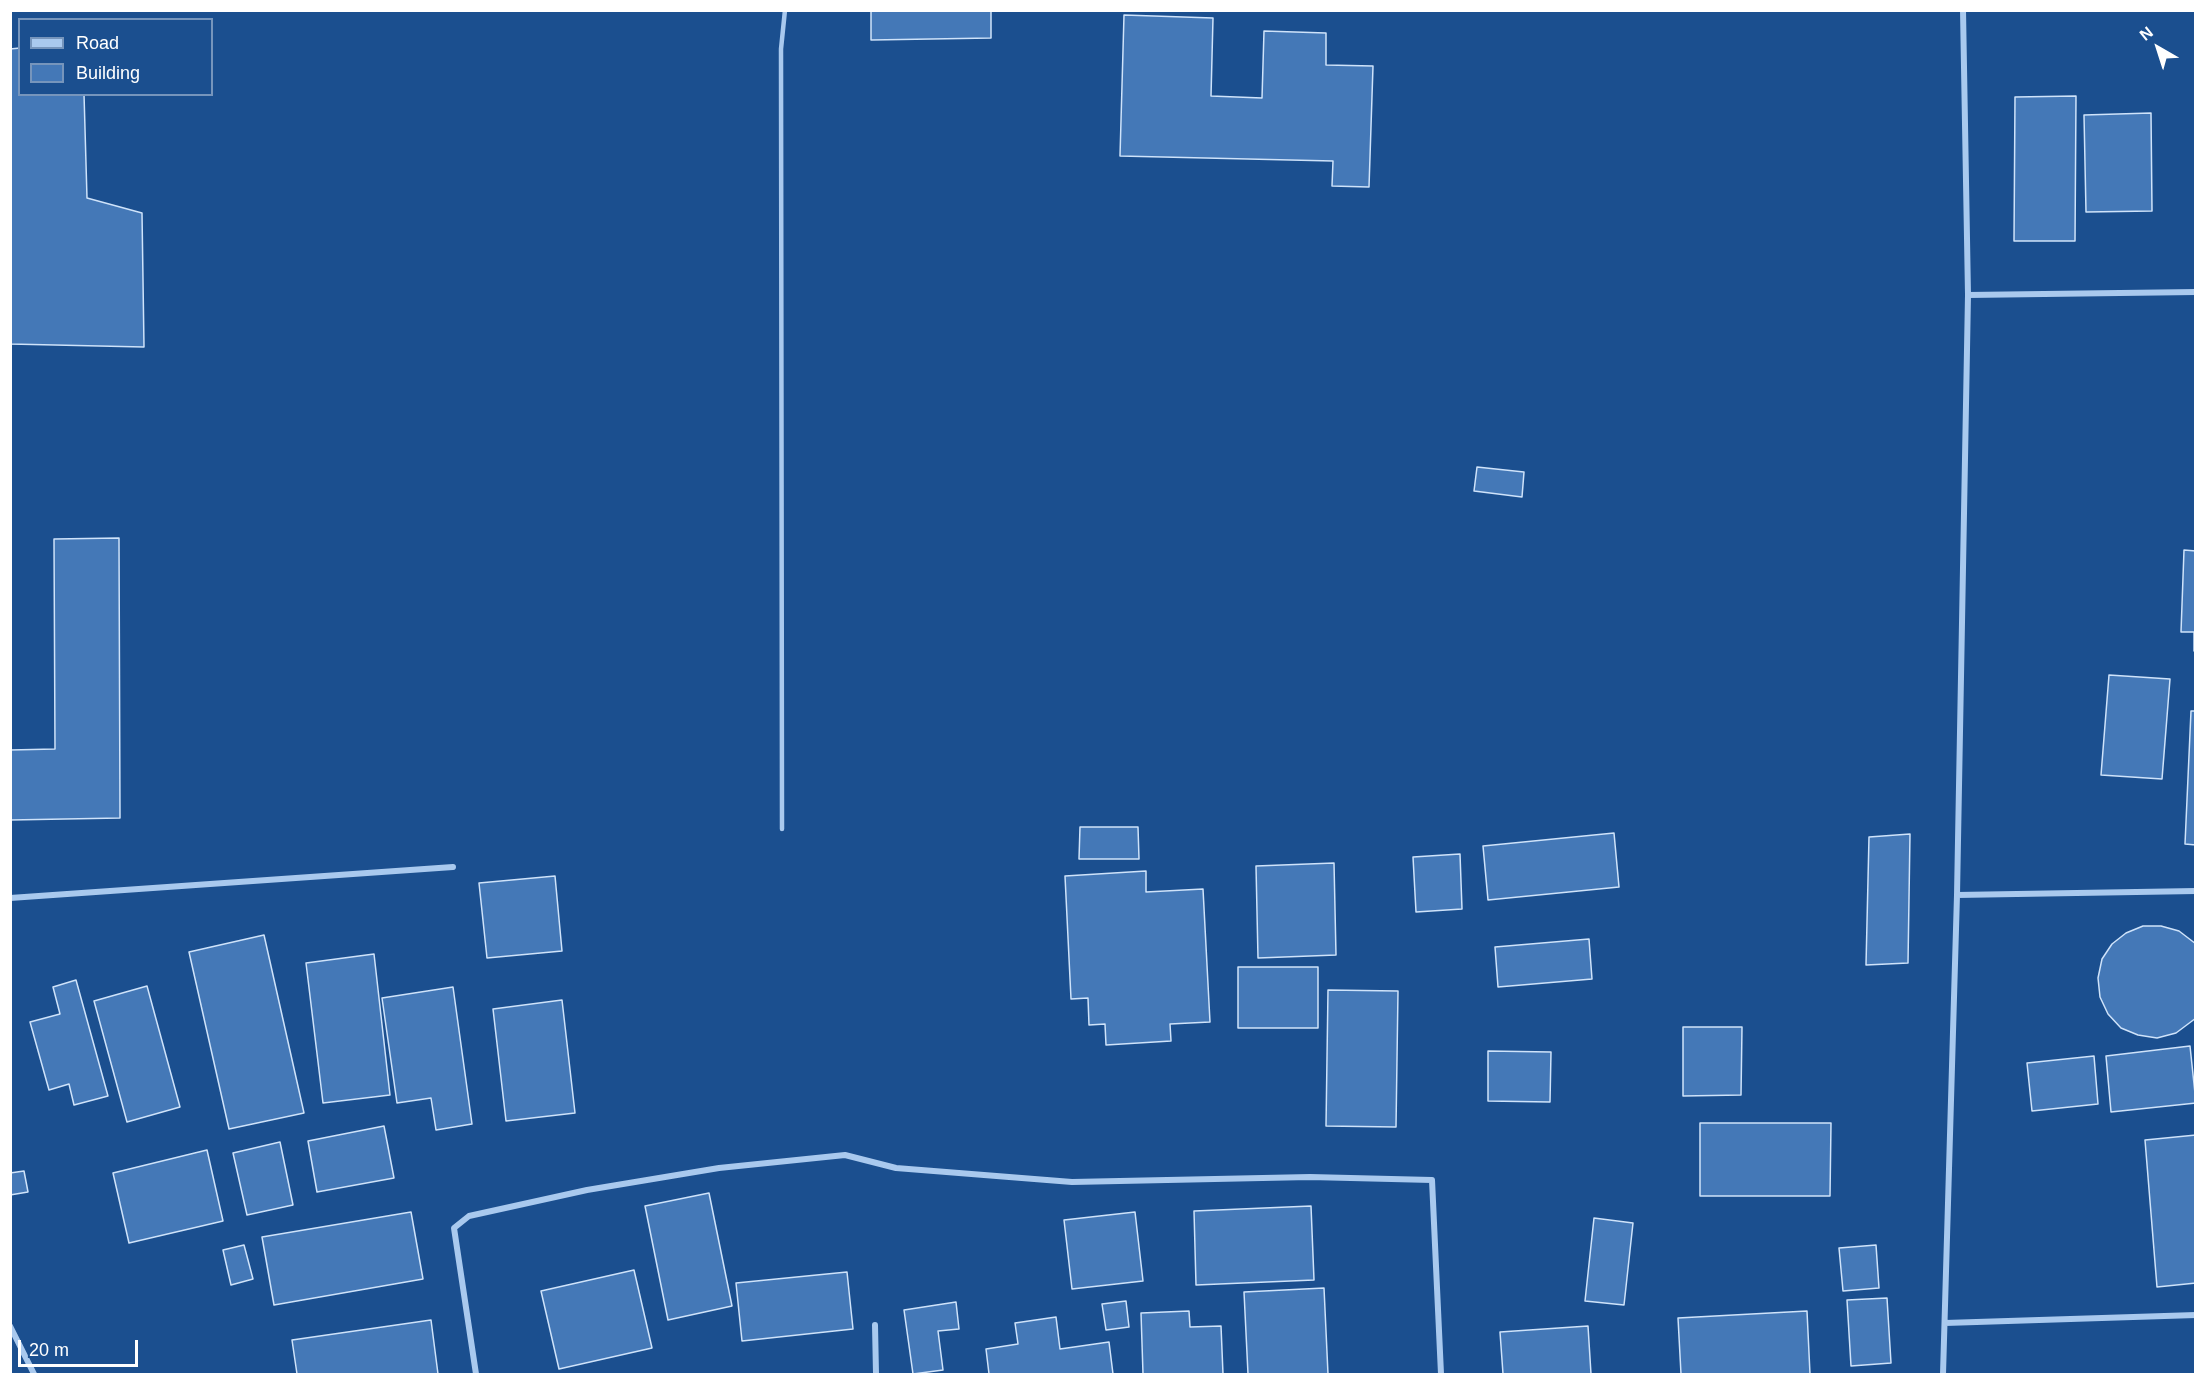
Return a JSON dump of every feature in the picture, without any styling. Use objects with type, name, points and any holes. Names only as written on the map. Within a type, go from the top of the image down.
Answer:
[{"type":"street","points":[[1943,1374],[1957,895],[1968,295],[1963,10]]},
{"type":"street","points":[[1968,295],[2196,292]]},
{"type":"street","points":[[10,898],[453,867]]},
{"type":"street","points":[[1957,895],[2196,891]]},
{"type":"street","points":[[476,1374],[454,1228],[469,1216],[587,1190],[719,1168],[845,1155],[896,1168],[1072,1182],[1310,1177],[1432,1180],[1441,1374]]},
{"type":"street","points":[[1945,1323],[2196,1315]]},
{"type":"street","points":[[875,1325],[876,1374]]},
{"type":"street","points":[[10,1326],[34,1374]]},
{"type":"lane","points":[[782,829],[781,49],[785,10]]},
{"type":"building","points":[[871,10],[991,10],[991,38],[871,40]]},
{"type":"building","points":[[1124,15],[1213,18],[1211,96],[1262,98],[1264,31],[1326,33],[1326,65],[1373,66],[1369,187],[1332,186],[1333,161],[1120,156]]},
{"type":"building","points":[[18,48],[18,96],[84,96],[87,198],[142,213],[144,347],[10,344],[10,49]]},
{"type":"building","points":[[2076,96],[2075,241],[2014,241],[2015,97]]},
{"type":"building","points":[[2151,113],[2152,211],[2086,212],[2084,115]]},
{"type":"building","points":[[1477,467],[1524,472],[1522,497],[1474,491]]},
{"type":"building","points":[[119,538],[120,818],[10,820],[10,750],[55,749],[54,539]]},
{"type":"building","points":[[2184,550],[2196,551],[2196,651],[2194,651],[2194,632],[2181,632]]},
{"type":"building","points":[[2109,675],[2170,679],[2162,779],[2101,775]]},
{"type":"building","points":[[2191,711],[2196,711],[2196,845],[2185,844]]},
{"type":"building","points":[[1080,827],[1138,827],[1139,859],[1079,859]]},
{"type":"building","points":[[1614,833],[1619,887],[1488,900],[1483,846]]},
{"type":"building","points":[[1910,834],[1908,963],[1866,965],[1869,837]]},
{"type":"building","points":[[1460,854],[1462,909],[1416,912],[1413,857]]},
{"type":"building","points":[[1334,863],[1336,955],[1258,958],[1256,866]]},
{"type":"building","points":[[1146,871],[1146,892],[1203,889],[1210,1022],[1170,1024],[1171,1041],[1106,1045],[1105,1024],[1089,1025],[1088,998],[1071,999],[1065,876]]},
{"type":"building","points":[[555,876],[562,951],[487,958],[479,883]]},
{"type":"building","points":[[2143,926],[2161,926],[2179,931],[2196,944],[2196,1018],[2176,1033],[2157,1038],[2138,1035],[2121,1028],[2108,1014],[2100,997],[2098,978],[2102,959],[2112,944],[2126,933]]},
{"type":"building","points":[[264,935],[304,1113],[229,1129],[189,952]]},
{"type":"building","points":[[1589,939],[1592,979],[1498,987],[1495,947]]},
{"type":"building","points":[[374,954],[390,1095],[323,1103],[306,963]]},
{"type":"building","points":[[1238,967],[1318,967],[1318,1028],[1238,1028]]},
{"type":"building","points":[[76,980],[108,1096],[74,1105],[69,1084],[49,1090],[30,1022],[60,1014],[53,987]]},
{"type":"building","points":[[147,986],[180,1107],[127,1122],[94,1001]]},
{"type":"building","points":[[453,987],[472,1124],[436,1130],[431,1098],[397,1103],[382,998]]},
{"type":"building","points":[[1328,990],[1398,991],[1396,1127],[1326,1126]]},
{"type":"building","points":[[562,1000],[575,1113],[506,1121],[493,1009]]},
{"type":"building","points":[[1683,1027],[1742,1027],[1741,1095],[1683,1096]]},
{"type":"building","points":[[2190,1046],[2196,1103],[2111,1112],[2106,1056]]},
{"type":"building","points":[[1488,1051],[1551,1052],[1550,1102],[1488,1101]]},
{"type":"building","points":[[2094,1056],[2098,1104],[2032,1111],[2027,1063]]},
{"type":"building","points":[[1700,1123],[1831,1123],[1830,1196],[1700,1196]]},
{"type":"building","points":[[384,1126],[394,1178],[317,1192],[308,1141]]},
{"type":"building","points":[[2196,1135],[2196,1283],[2157,1287],[2145,1140]]},
{"type":"building","points":[[280,1142],[293,1205],[247,1215],[233,1153]]},
{"type":"building","points":[[207,1150],[223,1221],[129,1243],[113,1173]]},
{"type":"building","points":[[24,1171],[28,1192],[10,1195],[10,1173]]},
{"type":"building","points":[[709,1193],[732,1306],[668,1320],[645,1206]]},
{"type":"building","points":[[1311,1206],[1314,1280],[1196,1285],[1194,1211]]},
{"type":"building","points":[[411,1212],[423,1279],[274,1305],[262,1237]]},
{"type":"building","points":[[1135,1212],[1143,1281],[1072,1289],[1064,1220]]},
{"type":"building","points":[[1594,1218],[1633,1223],[1624,1305],[1585,1301]]},
{"type":"building","points":[[244,1245],[253,1279],[231,1285],[223,1250]]},
{"type":"building","points":[[1876,1245],[1879,1288],[1843,1291],[1839,1248]]},
{"type":"building","points":[[634,1270],[652,1348],[559,1369],[541,1291]]},
{"type":"building","points":[[847,1272],[853,1329],[742,1341],[736,1283]]},
{"type":"building","points":[[1324,1288],[1328,1374],[1248,1374],[1244,1292]]},
{"type":"building","points":[[1887,1298],[1891,1363],[1851,1366],[1847,1300]]},
{"type":"building","points":[[1126,1301],[1129,1327],[1106,1330],[1102,1304]]},
{"type":"building","points":[[956,1302],[959,1329],[938,1331],[943,1370],[913,1374],[904,1310]]},
{"type":"building","points":[[1189,1311],[1190,1327],[1221,1326],[1223,1374],[1143,1374],[1141,1313]]},
{"type":"building","points":[[1807,1311],[1810,1374],[1681,1374],[1678,1318]]},
{"type":"building","points":[[1056,1317],[1060,1349],[1109,1342],[1113,1374],[989,1374],[986,1349],[1018,1344],[1015,1323]]},
{"type":"building","points":[[431,1320],[438,1374],[297,1374],[292,1340]]},
{"type":"building","points":[[1588,1326],[1591,1374],[1503,1374],[1500,1332]]}]
